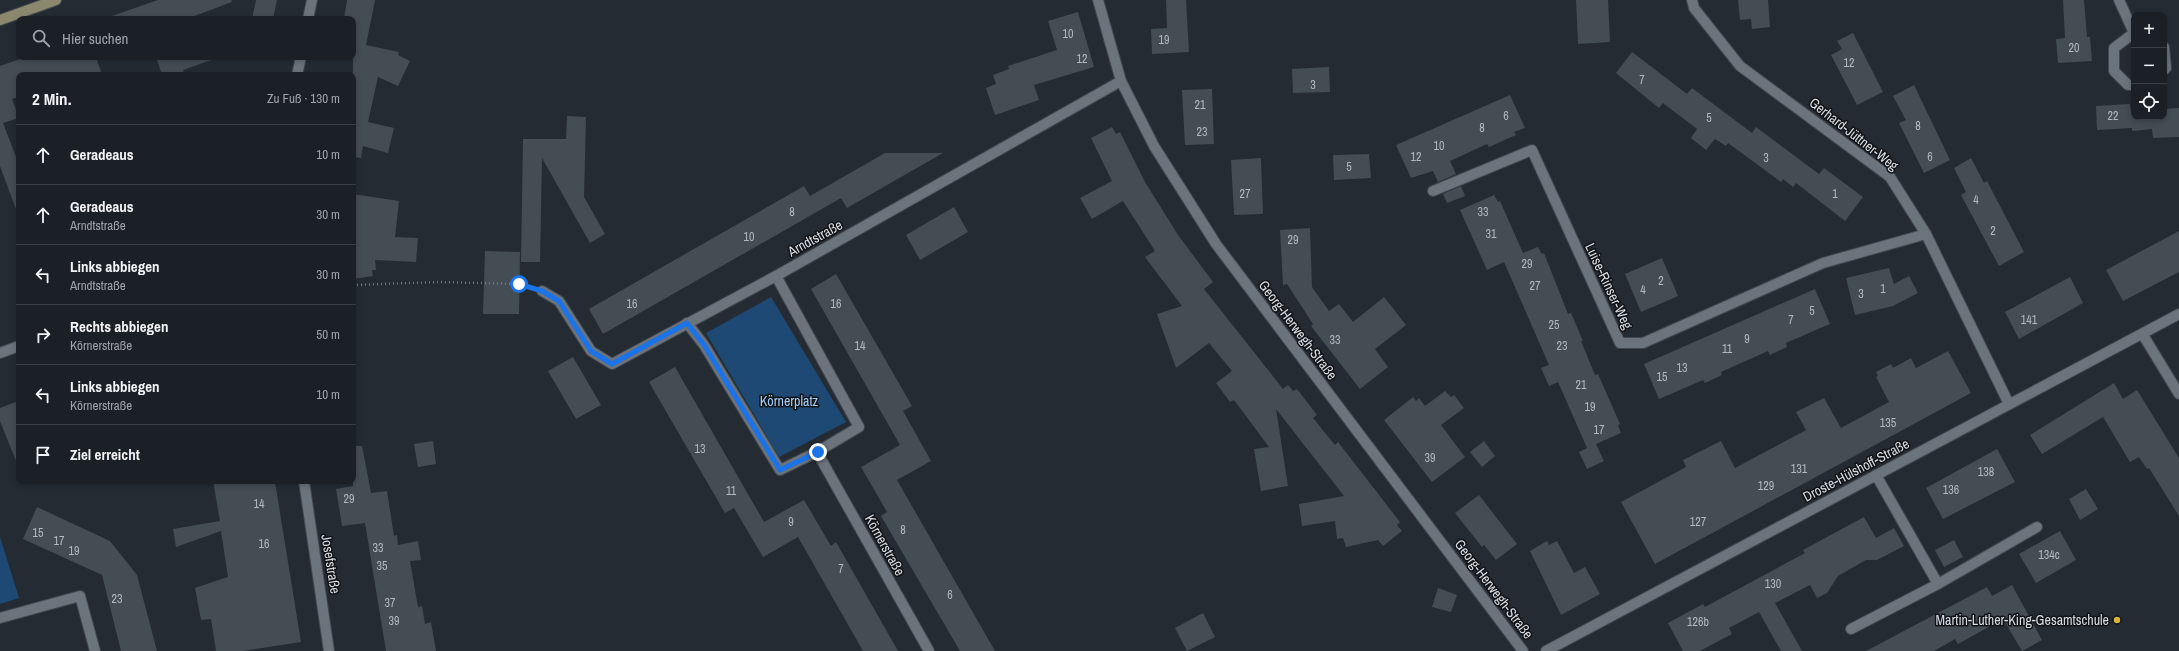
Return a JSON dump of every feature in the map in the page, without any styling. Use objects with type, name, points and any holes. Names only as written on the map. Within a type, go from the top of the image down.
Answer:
[{"type":"main road","points":[[0,20],[56,0]]},
{"type":"street","points":[[309,16],[312,0]]},
{"type":"street","name":"Georg-Herwegh-Straße","points":[[1098,0],[1121,81],[1154,146],[1216,244],[1523,651]]},
{"type":"street","name":"Gerhard-Jüttner-Weg","points":[[1692,0],[1694,8],[1740,66],[1890,177],[1926,234],[2009,404]]},
{"type":"street","points":[[2119,0],[2131,26]]},
{"type":"street","points":[[2131,35],[2114,48],[2114,70],[2128,86],[2131,86]]},
{"type":"street","points":[[298,72],[300,60]]},
{"type":"street","name":"Arndtstraße","points":[[542,291],[559,301],[591,351],[612,364],[776,276],[1121,81]]},
{"type":"street","name":"Luise-Rinser-Weg","points":[[1432,191],[1532,150],[1620,343],[1642,343],[1823,263],[1926,234]]},
{"type":"street","points":[[687,323],[704,345],[780,470],[818,452],[859,427],[776,276]]},
{"type":"street","name":"Droste-Hülshoff-Straße","points":[[1546,651],[2009,404],[2143,335],[2179,314]]},
{"type":"street","points":[[2143,335],[2179,394]]},
{"type":"street","points":[[0,353],[16,347]]},
{"type":"street","name":"Körnerstraße","points":[[818,452],[929,651]]},
{"type":"street","points":[[1876,475],[1938,584]]},
{"type":"street","name":"Josefstraße","points":[[304,484],[330,651]]},
{"type":"street","points":[[1851,629],[1938,584],[2037,527]]},
{"type":"street","points":[[0,618],[80,596],[95,651]]},
{"type":"path","points":[[356,286],[439,282],[519,284],[542,291]]},
{"type":"green space","name":"Körnerplatz","points":[[771,297],[846,422],[779,457],[706,333]]},
{"type":"green space","points":[[0,537],[19,598],[0,604]]},
{"type":"building","points":[[158,0],[231,0],[232,2],[194,16],[112,16]]},
{"type":"building","points":[[256,0],[277,0],[274,16],[253,16]]},
{"type":"building","points":[[347,0],[375,0],[366,45],[399,52],[398,55],[410,61],[398,86],[378,77],[368,122],[394,128],[388,153],[363,146],[361,158],[356,157],[356,72],[353,72],[353,60],[356,60],[356,16],[344,16]]},
{"type":"building","points":[[1166,0],[1186,0],[1189,52],[1152,54],[1151,29],[1167,28]]},
{"type":"building","points":[[1576,0],[1608,0],[1610,42],[1578,44]]},
{"type":"building","points":[[1738,0],[1768,0],[1770,27],[1752,29],[1751,19],[1740,20]]},
{"type":"building","points":[[2063,0],[2084,0],[2087,37],[2090,37],[2092,61],[2058,63],[2056,39],[2065,38]]},
{"type":"building","points":[[1078,12],[1094,67],[1034,85],[1039,100],[995,115],[986,88],[996,84],[993,75],[1009,69],[1008,66],[1057,50],[1048,21]]},
{"type":"building","points":[[1853,33],[1883,92],[1857,105],[1831,55],[1842,49],[1837,41]]},
{"type":"building","points":[[1632,52],[1687,94],[1692,88],[1752,133],[1756,127],[1819,174],[1824,168],[1863,197],[1845,221],[1796,183],[1793,187],[1783,179],[1781,182],[1728,143],[1726,146],[1715,139],[1706,150],[1691,138],[1697,129],[1663,103],[1659,108],[1616,73]]},
{"type":"building","points":[[17,60],[97,60],[101,72],[16,72],[16,98],[12,99],[16,110],[16,119],[3,123],[16,157],[16,209],[0,166],[0,66]]},
{"type":"building","points":[[157,60],[211,60],[183,70],[184,72],[161,72]]},
{"type":"building","points":[[1329,67],[1330,92],[1293,93],[1292,69]]},
{"type":"building","points":[[1914,85],[1950,160],[1924,173],[1899,123],[1906,120],[1893,96]]},
{"type":"building","points":[[1212,89],[1214,144],[1185,145],[1182,90]]},
{"type":"building","points":[[1510,95],[1525,128],[1514,132],[1516,135],[1489,147],[1487,144],[1450,161],[1456,174],[1438,182],[1433,171],[1411,178],[1396,145]]},
{"type":"building","points":[[2130,104],[2131,120],[2167,120],[2167,109],[2179,108],[2179,137],[2153,138],[2152,129],[2132,131],[2132,128],[2097,130],[2096,106]]},
{"type":"building","points":[[567,116],[586,117],[584,197],[605,234],[590,243],[542,158],[540,262],[521,262],[523,139],[566,139]]},
{"type":"building","points":[[1112,127],[1116,134],[1120,132],[1145,182],[1178,235],[1213,282],[1204,289],[1283,389],[1288,385],[1293,391],[1297,389],[1317,415],[1313,418],[1335,445],[1338,442],[1400,522],[1397,525],[1402,531],[1383,546],[1378,540],[1346,547],[1343,538],[1337,539],[1335,521],[1302,526],[1299,504],[1344,496],[1276,409],[1288,486],[1261,491],[1254,449],[1269,447],[1234,400],[1230,402],[1216,383],[1232,371],[1209,343],[1176,368],[1157,314],[1182,306],[1145,257],[1155,251],[1123,201],[1092,219],[1080,198],[1112,181],[1091,138]]},
{"type":"building","points":[[885,153],[943,153],[847,208],[841,198],[603,334],[589,309],[804,186],[810,196]]},
{"type":"building","points":[[1369,154],[1371,178],[1334,180],[1333,155]]},
{"type":"building","points":[[1261,158],[1263,214],[1234,215],[1231,160]]},
{"type":"building","points":[[1971,158],[1984,183],[1987,181],[2024,252],[1999,266],[1961,195],[1966,192],[1954,168]]},
{"type":"building","points":[[1461,186],[1465,196],[1447,203],[1443,194]]},
{"type":"building","points":[[356,194],[399,201],[395,237],[418,238],[416,262],[375,260],[376,270],[372,270],[373,276],[356,279]]},
{"type":"building","points":[[1494,195],[1498,202],[1500,201],[1523,253],[1538,247],[1542,254],[1544,253],[1568,314],[1571,313],[1583,341],[1581,341],[1595,375],[1598,374],[1620,424],[1618,425],[1621,433],[1596,444],[1604,461],[1587,469],[1579,452],[1587,448],[1558,382],[1549,386],[1541,368],[1549,365],[1504,262],[1487,270],[1460,210]]},
{"type":"building","points":[[954,207],[968,232],[920,260],[906,235]]},
{"type":"building","points":[[1310,228],[1312,287],[1329,311],[1339,304],[1353,322],[1384,297],[1406,325],[1375,349],[1388,367],[1360,389],[1311,326],[1313,324],[1287,284],[1283,285],[1280,230]]},
{"type":"building","points":[[2179,231],[2179,272],[2123,301],[2106,270]]},
{"type":"building","points":[[485,251],[520,252],[519,314],[483,314]]},
{"type":"building","points":[[1662,258],[1678,296],[1641,312],[1625,274]]},
{"type":"building","points":[[1889,268],[1894,284],[1909,276],[1918,293],[1893,306],[1855,315],[1846,278]]},
{"type":"building","points":[[836,274],[912,406],[903,411],[931,461],[897,480],[995,651],[960,651],[881,516],[887,512],[861,467],[900,445],[811,289]]},
{"type":"building","points":[[2070,277],[2083,303],[2019,339],[2005,312]]},
{"type":"building","points":[[1815,289],[1830,324],[1786,343],[1787,347],[1770,355],[1768,351],[1721,372],[1722,375],[1705,383],[1703,380],[1659,399],[1644,364]]},
{"type":"building","points":[[1948,351],[1971,393],[1655,564],[1621,502],[1686,467],[1683,460],[1721,441],[1735,468],[1806,430],[1796,412],[1824,398],[1841,428],[1889,402],[1876,377],[1878,376],[1876,372],[1891,364],[1893,368],[1911,358],[1916,368]]},
{"type":"building","points":[[573,357],[601,405],[576,419],[548,371]]},
{"type":"building","points":[[675,367],[764,522],[804,500],[831,546],[836,542],[898,651],[863,651],[798,537],[763,557],[734,508],[725,513],[649,382]]},
{"type":"building","points":[[2114,383],[2123,399],[2137,390],[2179,458],[2179,516],[2149,468],[2147,469],[2139,457],[2130,462],[2103,417],[2042,454],[2030,435]]},
{"type":"building","points":[[1445,391],[1451,397],[1454,395],[1464,408],[1441,425],[1465,457],[1432,482],[1384,420],[1413,397],[1416,401],[1419,398],[1425,406]]},
{"type":"building","points":[[16,402],[16,461],[0,421],[0,408]]},
{"type":"building","points":[[433,441],[436,464],[418,467],[414,444]]},
{"type":"building","points":[[1484,441],[1495,456],[1482,467],[1470,452]]},
{"type":"building","points":[[356,446],[362,446],[371,493],[387,491],[394,536],[397,535],[398,545],[418,541],[421,560],[410,561],[418,607],[422,606],[425,624],[431,622],[436,651],[386,651],[365,523],[342,526],[336,489],[353,486],[353,484],[356,484]]},
{"type":"building","points":[[1997,449],[2015,482],[1943,519],[1926,488]]},
{"type":"building","points":[[214,484],[275,484],[301,642],[243,651],[216,651],[211,619],[201,620],[195,588],[228,577],[221,531],[176,547],[173,529],[220,521]]},
{"type":"building","points":[[2086,489],[2098,509],[2080,520],[2069,499]]},
{"type":"building","points":[[1479,495],[1517,544],[1496,560],[1484,545],[1482,547],[1455,513]]},
{"type":"building","points":[[37,507],[110,541],[137,575],[157,651],[121,651],[102,575],[23,539]]},
{"type":"building","points":[[1864,517],[1876,538],[1894,528],[1904,546],[1877,560],[1866,560],[1838,576],[1827,593],[1817,598],[1810,585],[1775,603],[1802,651],[1781,651],[1759,612],[1729,628],[1732,634],[1700,651],[1683,651],[1668,623],[1703,604],[1705,607],[1805,553],[1803,550]]},
{"type":"building","points":[[2060,531],[2076,560],[2036,583],[2019,554]]},
{"type":"building","points":[[1954,540],[1963,557],[1944,567],[1935,550]]},
{"type":"building","points":[[1547,541],[1549,545],[1557,541],[1574,573],[1585,567],[1600,594],[1561,615],[1530,551]]},
{"type":"building","points":[[2012,585],[2042,640],[2022,651],[2003,619],[1958,644],[1955,639],[1934,651],[1866,651],[1987,587],[1992,596]]},
{"type":"building","points":[[1438,588],[1457,595],[1451,612],[1432,607]]},
{"type":"building","points":[[1203,613],[1215,637],[1187,651],[1175,628]]},
{"type":"place","name":"Martin-Luther-King-Gesamtschule","points":[[2117,620]]},
{"type":"route","points":[[519,284],[542,291],[559,301],[591,351],[612,364],[687,323],[704,345],[780,470],[818,452]]}]
